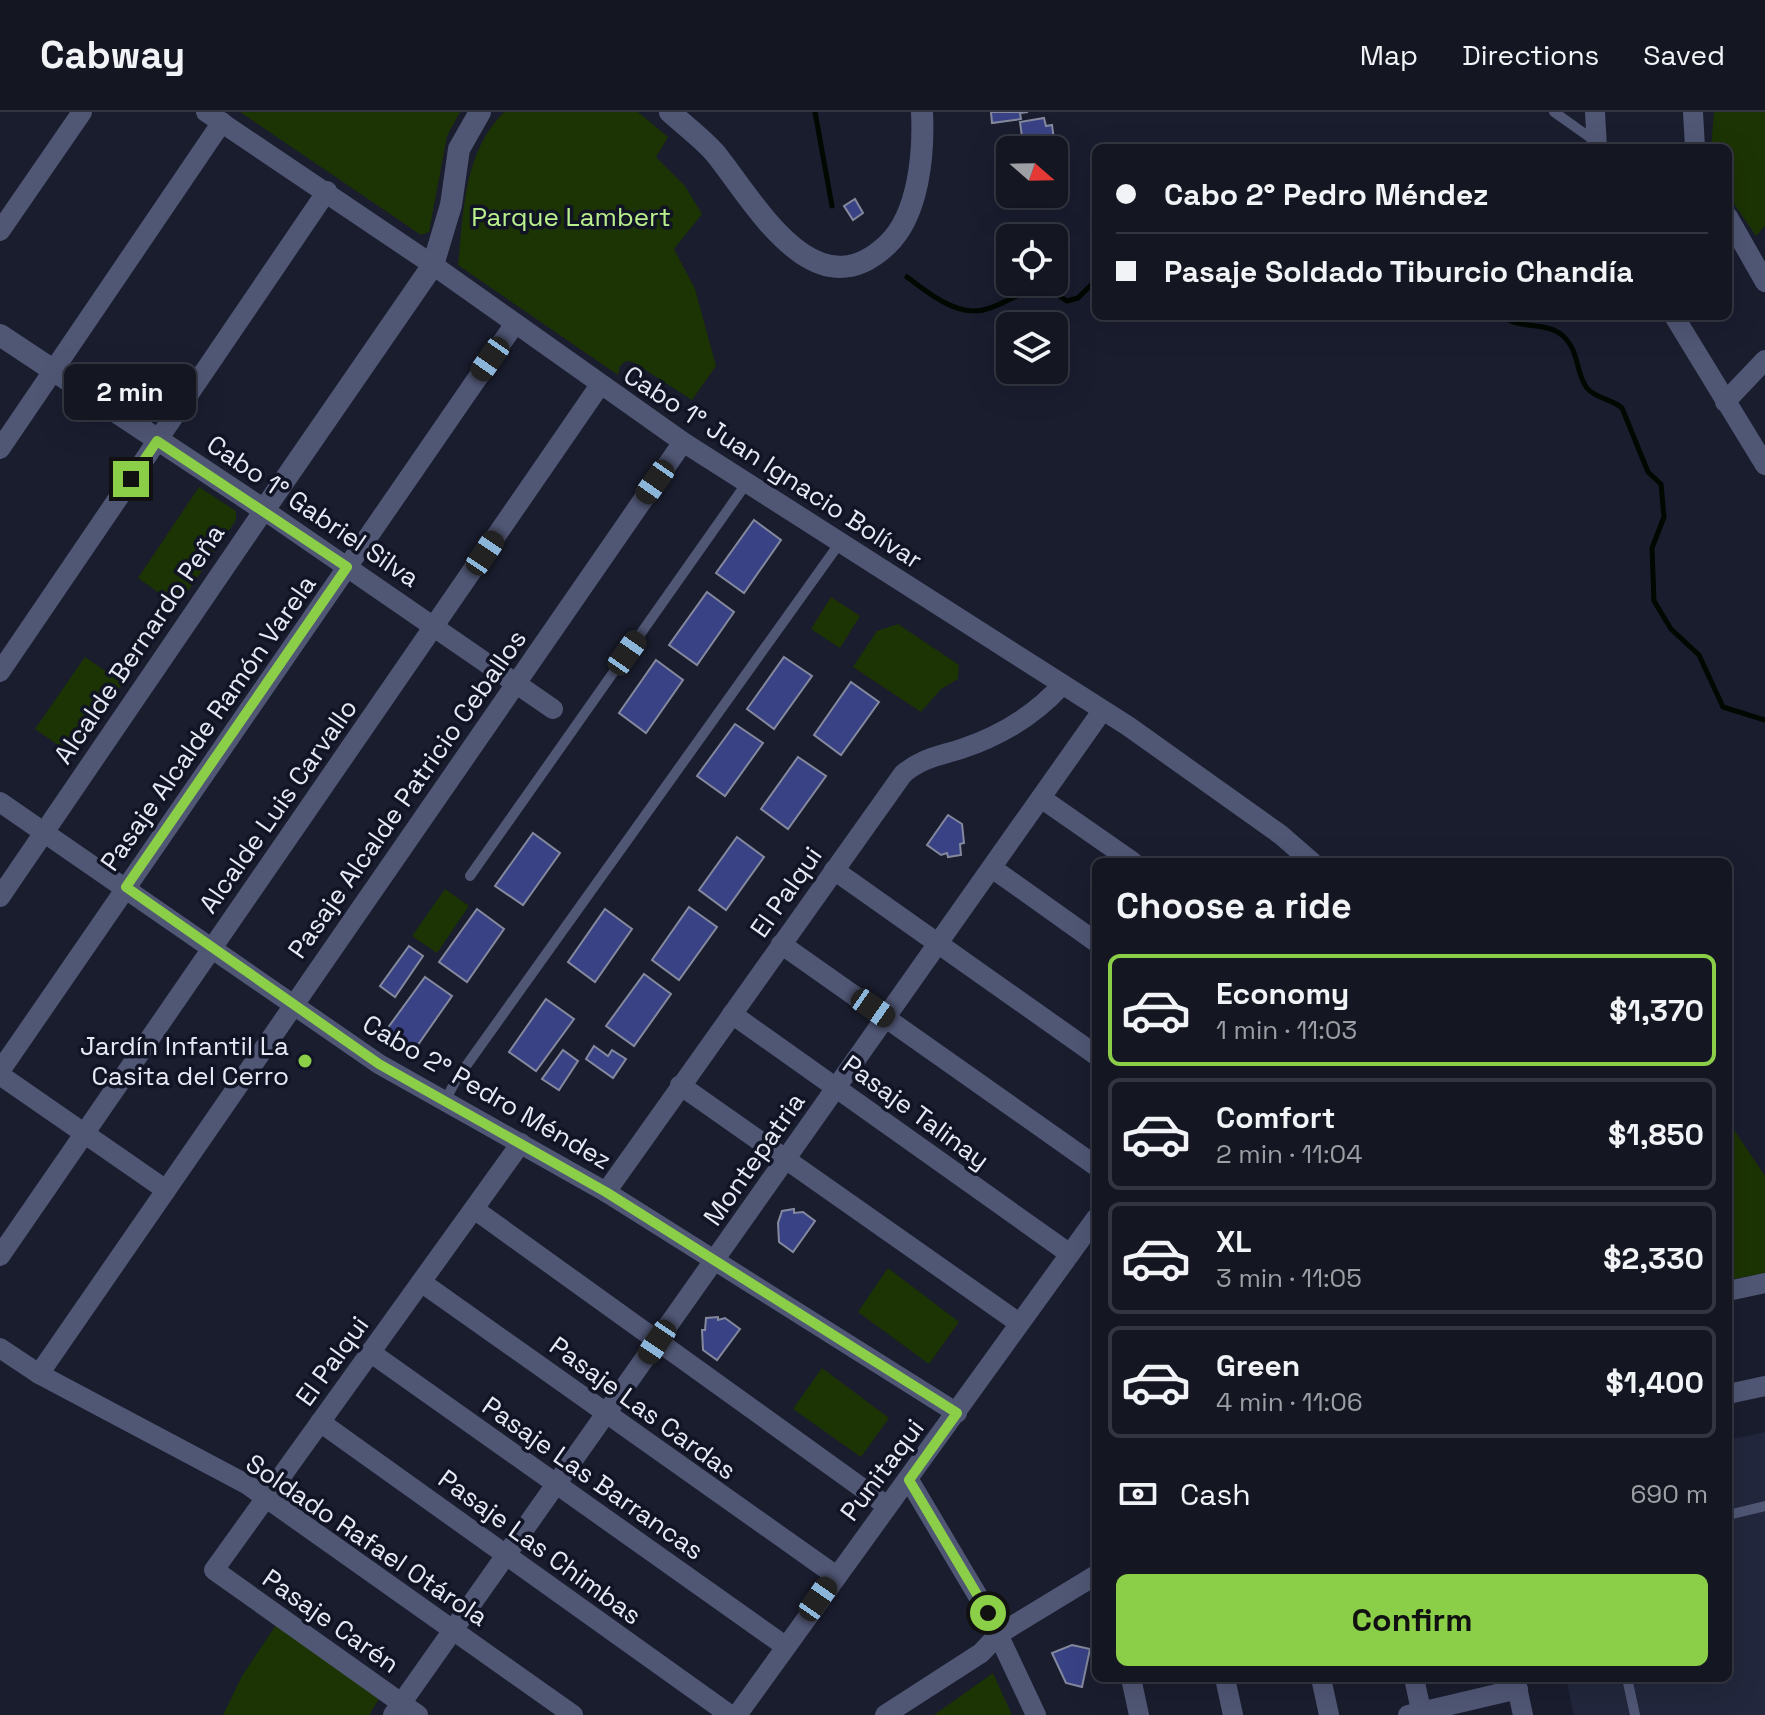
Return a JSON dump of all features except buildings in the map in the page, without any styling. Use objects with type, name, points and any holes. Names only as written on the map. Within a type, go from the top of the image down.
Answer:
[{"type":"street","points":[[0,231],[82,112]]},
{"type":"street","name":"Alcalde Bernardo Peña","points":[[0,897],[433,265],[451,205],[459,149],[480,112]]},
{"type":"street","points":[[670,112],[712,150],[788,246],[810,260],[836,266],[873,256],[897,233],[919,171],[922,112]]},
{"type":"street","points":[[1595,112],[1596,144]]},
{"type":"street","points":[[1693,112],[1695,144]]},
{"type":"street","points":[[0,449],[214,117]]},
{"type":"street","name":"Cabo 1° Juan Ignacio Bolívar","points":[[214,117],[327,191],[683,442],[1102,711],[1270,826],[1307,858]]},
{"type":"street","points":[[0,672],[327,191]]},
{"type":"street","points":[[1732,224],[1765,282]]},
{"type":"street","points":[[1676,320],[1765,465]]},
{"type":"street","name":"Pasaje Alcalde Ramón Varela","points":[[0,1073],[514,325]]},
{"type":"street","name":"Cabo 1° Gabriel Silva","points":[[0,335],[264,510],[553,709]]},
{"type":"street","points":[[1725,402],[1765,360]]},
{"type":"street","name":"Alcalde Luis Carvallo","points":[[0,1256],[600,385]]},
{"type":"street","name":"Pasaje Alcalde Patricio Ceballos","points":[[39,1374],[683,442]]},
{"type":"street","name":"El Palqui","points":[[606,1192],[896,783],[913,766],[1003,731],[1041,707],[1062,685]]},
{"type":"street","name":"Montepatria","points":[[404,1711],[453,1629],[508,1556],[1102,711]]},
{"type":"street","points":[[1041,798],[1127,858]]},
{"type":"street","name":"Cabo 2° Pedro Méndez","points":[[0,802],[293,1005],[444,1103],[606,1192],[957,1413]]},
{"type":"street","points":[[992,868],[1092,939]]},
{"type":"street","points":[[834,870],[1092,1052]]},
{"type":"street","points":[[781,944],[1092,1163]]},
{"type":"street","name":"Pasaje Talinay","points":[[732,1014],[1070,1254]]},
{"type":"street","points":[[0,1073],[166,1190]]},
{"type":"street","points":[[680,1085],[1019,1323]]},
{"type":"street","name":"El Palqui","points":[[214,1570],[521,1143]]},
{"type":"street","points":[[474,1209],[887,1506]]},
{"type":"street","name":"Punitaqui","points":[[737,1715],[835,1575],[909,1480],[1092,1224]]},
{"type":"street","name":"Pasaje Las Cardas","points":[[421,1282],[835,1575]]},
{"type":"street","points":[[1732,1290],[1765,1283]]},
{"type":"street","name":"Soldado Rafael Otárola","points":[[0,1348],[39,1374],[267,1497],[573,1715]]},
{"type":"street","name":"Pasaje Las Barrancas","points":[[370,1352],[785,1646]]},
{"type":"street","points":[[1732,1393],[1765,1386]]},
{"type":"street","name":"Pasaje Las Chimbas","points":[[320,1422],[730,1715]]},
{"type":"street","points":[[909,1480],[999,1634],[1036,1715]]},
{"type":"street","name":"Pasaje Carén","points":[[214,1570],[404,1711]]},
{"type":"street","points":[[885,1715],[981,1653],[999,1634],[1092,1577]]},
{"type":"street","points":[[1132,1682],[1139,1715]]},
{"type":"street","points":[[1226,1682],[1233,1715]]},
{"type":"street","points":[[1322,1682],[1329,1715]]},
{"type":"street","points":[[1414,1682],[1417,1714],[1517,1684],[1523,1715]]},
{"type":"lane","points":[[1554,112],[1596,144]]},
{"type":"lane","points":[[470,876],[746,484]]},
{"type":"lane","points":[[444,1103],[456,1080],[839,544]]},
{"type":"lane","points":[[1732,1514],[1765,1506]]},
{"type":"lane","points":[[1628,1682],[1635,1715]]},
{"type":"shaded area","points":[[1765,1432],[1765,1715],[1574,1715],[1567,1682],[1732,1682],[1732,1439]]},
{"type":"green space","name":"Parque Lambert","points":[[240,112],[460,112],[447,136],[429,232],[421,235]]},
{"type":"green space","name":"Parque Lambert","points":[[504,112],[638,112],[668,137],[656,157],[685,186],[702,214],[674,249],[695,289],[716,366],[692,400],[633,362],[626,361],[620,366],[618,375],[458,265],[464,204],[473,164],[490,128]]},
{"type":"green space","points":[[1714,112],[1765,112],[1765,226],[1756,236],[1732,201],[1732,144],[1711,144]]},
{"type":"green space","points":[[199,487],[236,511],[236,520],[178,606],[138,578]]},
{"type":"green space","points":[[831,597],[860,616],[840,648],[811,629]]},
{"type":"green space","points":[[898,624],[959,665],[958,679],[941,689],[921,712],[853,667],[877,631]]},
{"type":"green space","points":[[85,657],[123,683],[74,756],[35,729]]},
{"type":"green space","points":[[445,889],[469,906],[437,953],[412,936]]},
{"type":"green space","points":[[1732,1127],[1765,1176],[1765,1273],[1732,1279]]},
{"type":"green space","points":[[888,1268],[959,1322],[929,1364],[858,1312]]},
{"type":"green space","points":[[822,1368],[889,1418],[861,1457],[793,1409]]},
{"type":"green space","points":[[276,1625],[379,1699],[369,1715],[223,1715],[242,1676]]},
{"type":"green space","points":[[993,1673],[1012,1715],[934,1715]]},
{"type":"waterway","points":[[815,112],[832,206]]},
{"type":"waterway","points":[[907,277],[946,303],[973,311],[997,305],[1029,291],[1053,293],[1067,301],[1078,298],[1092,284]]},
{"type":"waterway","points":[[1509,320],[1548,328],[1562,335],[1574,353],[1588,389],[1622,408],[1648,472],[1661,484],[1664,517],[1652,548],[1654,601],[1671,629],[1699,655],[1723,707],[1765,720]]},
{"type":"place","name":"Jardín Infantil La Casita del Cerro","points":[[305,1061]]},
{"type":"route","points":[[131,479],[157,441],[347,567],[126,887],[379,1064],[606,1192],[957,1413],[909,1480],[988,1613]]}]
